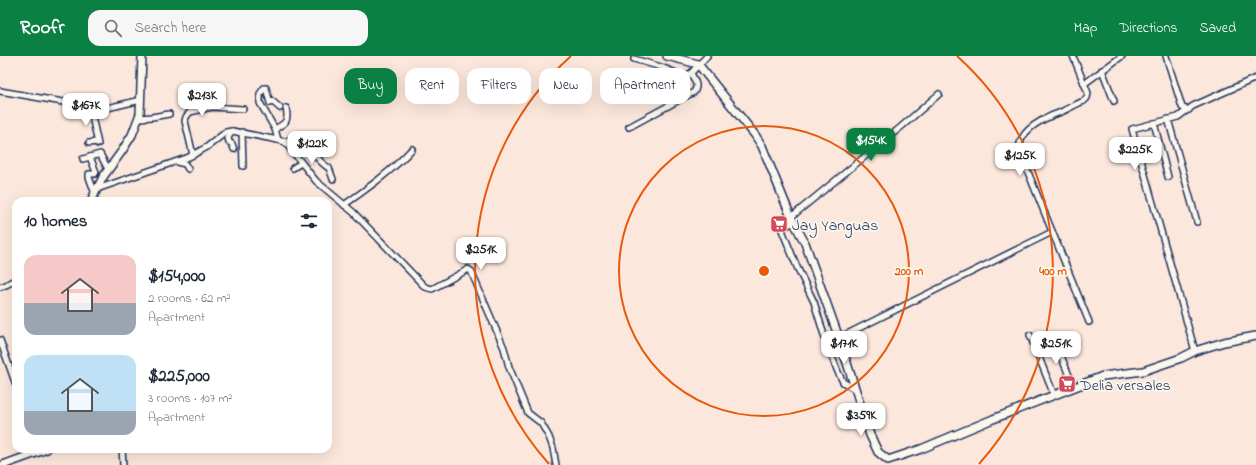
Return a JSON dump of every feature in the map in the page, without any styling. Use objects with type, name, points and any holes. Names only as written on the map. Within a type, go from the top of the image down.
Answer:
[{"type":"street","points":[[94,197],[103,177],[132,135],[139,118],[142,56]]},
{"type":"street","points":[[667,56],[698,64],[755,135],[762,146],[792,220],[805,243],[839,338],[870,435],[878,452],[888,462],[1103,376],[1143,371],[1181,358],[1194,351],[1224,342],[1256,336]]},
{"type":"street","points":[[634,59],[687,75],[691,73],[707,56]]},
{"type":"street","points":[[1073,56],[1088,93],[1087,98],[1084,101],[1044,119],[1025,133],[1020,139],[1019,145],[1020,155],[1089,322]]},
{"type":"street","points":[[1084,84],[1102,70],[1114,58],[1122,56]]},
{"type":"street","points":[[1166,56],[1182,106],[1183,108],[1189,110]]},
{"type":"street","points":[[1102,70],[1114,101]]},
{"type":"street","points":[[629,128],[694,92],[697,85],[691,73]]},
{"type":"street","points":[[1194,351],[1161,229],[1132,131],[1133,127],[1178,117],[1193,106],[1256,78]]},
{"type":"street","points":[[278,140],[275,130],[260,103],[259,98],[261,91],[264,88],[266,88],[272,101],[280,108]]},
{"type":"street","points":[[0,91],[103,109],[141,100]]},
{"type":"street","points":[[856,390],[842,382],[827,345],[814,302],[797,267],[782,230],[939,94]]},
{"type":"street","points":[[263,108],[272,101]]},
{"type":"street","points":[[89,144],[98,143],[90,107]]},
{"type":"street","points":[[193,155],[186,121],[186,116],[190,112],[212,107],[243,109]]},
{"type":"street","points":[[275,130],[286,121],[288,117],[286,108]]},
{"type":"street","points":[[139,118],[169,114]]},
{"type":"street","points":[[1168,119],[1197,222]]},
{"type":"street","points":[[1154,123],[1168,177]]},
{"type":"street","points":[[232,131],[228,138],[234,149]]},
{"type":"street","points":[[96,192],[193,155],[208,147],[218,137],[226,132],[242,132],[285,142],[316,181],[374,233],[416,279],[428,289],[430,290],[435,288],[468,269],[471,271],[504,348],[509,367],[528,413],[541,423],[549,437],[553,448],[556,465]]},
{"type":"street","points":[[242,132],[243,166]]},
{"type":"street","points":[[285,142],[296,137]]},
{"type":"street","points":[[307,147],[310,143],[316,141],[322,142],[326,145]]},
{"type":"street","points":[[291,150],[295,146],[299,145],[307,147],[323,166],[329,168],[333,179]]},
{"type":"street","points":[[344,205],[403,159],[412,149]]},
{"type":"street","points":[[83,159],[101,154],[108,169]]},
{"type":"street","points":[[90,157],[96,172],[95,174],[90,174],[89,177],[96,192]]},
{"type":"street","points":[[176,161],[184,164],[188,169]]},
{"type":"street","points":[[293,168],[301,163]]},
{"type":"street","points":[[839,338],[1052,232]]},
{"type":"street","points":[[0,287],[12,281]]},
{"type":"street","points":[[1030,335],[1054,395]]},
{"type":"street","points":[[1053,336],[1074,388]]},
{"type":"street","points":[[0,340],[12,374]]},
{"type":"street","points":[[2,465],[34,453]]},
{"type":"street","points":[[122,453],[123,465]]},
{"type":"place","name":"Jay Yanguas","points":[[779,224]]},
{"type":"place","name":"Delia versales","points":[[1067,384]]}]
